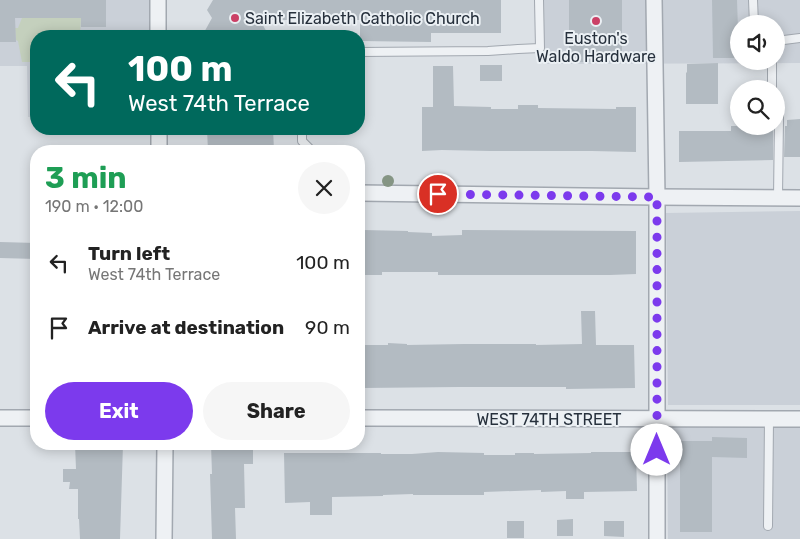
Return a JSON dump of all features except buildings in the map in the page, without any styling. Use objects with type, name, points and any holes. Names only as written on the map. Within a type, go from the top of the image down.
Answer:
[{"type":"street","points":[[158,0],[158,30]]},
{"type":"street","points":[[654,0],[657,197],[657,539]]},
{"type":"street","points":[[365,193],[800,198]]},
{"type":"street","points":[[0,418],[30,418]]},
{"type":"street","name":"WEST 74TH STREET","points":[[365,418],[800,419]]},
{"type":"street","points":[[164,539],[165,450]]},
{"type":"lane","points":[[365,52],[488,51],[540,48],[539,0]]},
{"type":"lane","points":[[753,0],[754,15]]},
{"type":"lane","points":[[785,39],[800,38]]},
{"type":"lane","points":[[778,198],[779,135]]},
{"type":"lane","points":[[768,526],[769,419]]},
{"type":"shaded area","points":[[0,0],[150,0],[150,30],[30,30],[30,117],[28,117],[27,66],[0,66]]},
{"type":"shaded area","points":[[543,0],[800,0],[800,63],[785,63],[785,15],[730,15],[730,63],[544,64]]},
{"type":"shaded area","points":[[800,211],[800,405],[668,405],[666,213]]},
{"type":"shaded area","points":[[676,426],[800,427],[800,539],[668,539],[667,434],[668,430]]},
{"type":"green space","points":[[22,18],[81,18],[80,30],[30,30],[30,62],[22,62],[18,41],[16,40],[15,28],[18,28]]},
{"type":"place","name":"Saint Elizabeth Catholic Church","points":[[235,18]]},
{"type":"place","name":"Euston's Waldo Hardware","points":[[596,21]]},
{"type":"route","points":[[438,194],[657,197],[657,450]]}]
